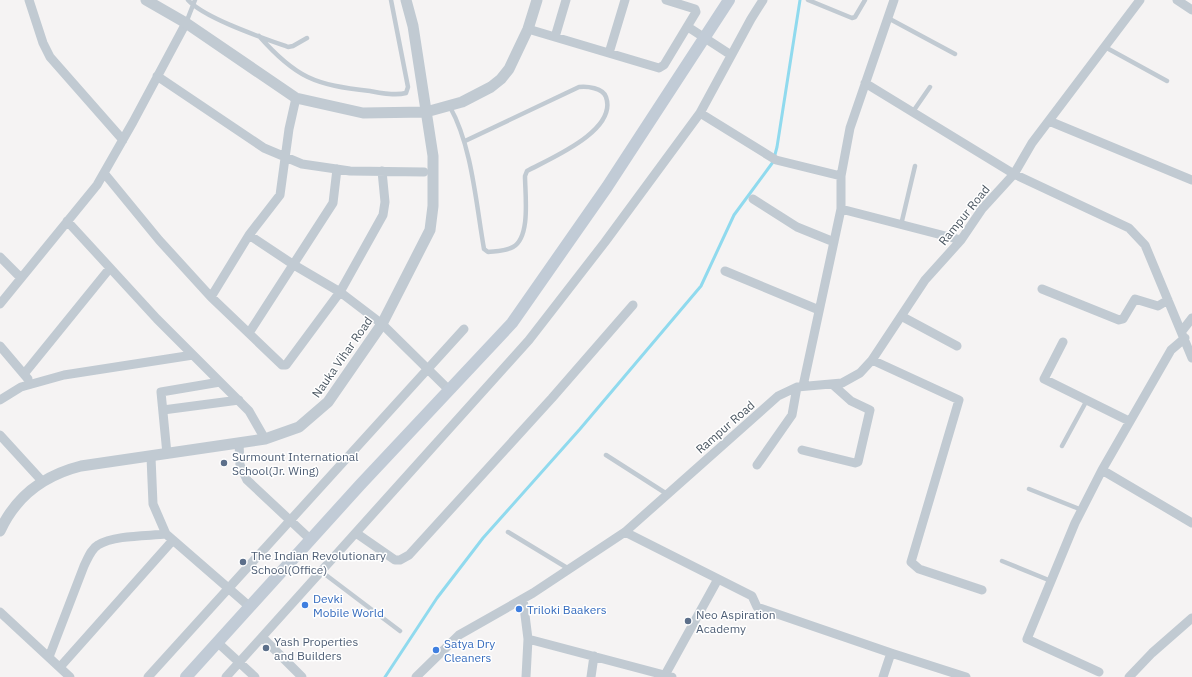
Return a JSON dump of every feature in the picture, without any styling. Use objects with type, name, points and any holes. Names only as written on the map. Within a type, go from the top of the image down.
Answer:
[{"type":"main road","points":[[186,677],[310,540],[512,323],[608,187],[729,0]]},
{"type":"street","points":[[29,0],[43,43],[50,57],[123,140]]},
{"type":"street","points":[[146,0],[186,23],[296,98],[363,113],[426,112],[462,102],[501,79],[509,69],[528,29],[537,0]]},
{"type":"street","name":"Nauka Vihar Road","points":[[0,531],[10,514],[29,491],[42,480],[64,470],[81,466],[265,439],[299,427],[328,402],[382,324],[430,230],[433,206],[433,156],[413,26],[406,0]]},
{"type":"street","points":[[555,37],[566,0]]},
{"type":"street","points":[[609,53],[625,0]]},
{"type":"street","points":[[528,29],[659,68],[662,67],[696,14],[695,8],[666,0]]},
{"type":"street","points":[[226,677],[529,340],[605,242],[700,113],[763,0]]},
{"type":"street","points":[[757,465],[792,415],[819,310],[841,209],[841,176],[850,128],[894,0]]},
{"type":"street","name":"Rampur Road","points":[[416,677],[459,635],[523,598],[625,532],[778,396],[800,386],[842,382],[860,374],[872,360],[925,280],[961,240],[982,209],[1014,174],[1032,143],[1140,0]]},
{"type":"street","points":[[1177,0],[1192,10]]},
{"type":"street","points":[[0,304],[104,173],[186,23]]},
{"type":"street","points":[[688,27],[731,55]]},
{"type":"street","points":[[156,76],[264,148],[302,164],[337,169],[424,172]]},
{"type":"street","points":[[865,83],[1014,174],[1129,228],[1145,245],[1192,358]]},
{"type":"street","points":[[211,296],[249,235],[280,195],[284,156],[296,98]]},
{"type":"street","points":[[700,113],[772,158],[841,176]]},
{"type":"street","points":[[1049,121],[1192,180]]},
{"type":"street","points":[[249,333],[333,203],[337,169]]},
{"type":"street","points":[[104,173],[159,240],[211,296],[284,366],[340,292],[383,215],[385,202],[382,171]]},
{"type":"street","points":[[753,199],[797,227],[834,242]]},
{"type":"street","points":[[841,209],[961,240]]},
{"type":"street","points":[[67,221],[110,268],[249,411],[265,439]]},
{"type":"street","points":[[249,235],[294,265],[340,292],[382,324],[449,390]]},
{"type":"street","points":[[0,257],[21,278]]},
{"type":"street","points":[[24,374],[110,268]]},
{"type":"street","points":[[725,271],[819,310]]},
{"type":"street","points":[[1042,289],[1119,320],[1123,320],[1135,299],[1158,306],[1168,300]]},
{"type":"street","points":[[356,533],[395,560],[400,560],[409,555],[552,398],[634,304]]},
{"type":"street","points":[[901,316],[957,346]]},
{"type":"street","points":[[1099,672],[1026,638],[1082,510],[1102,470],[1171,350],[1183,335],[1192,318]]},
{"type":"street","points":[[148,677],[464,329]]},
{"type":"street","points":[[1063,342],[1044,379],[1129,421]]},
{"type":"street","points":[[0,346],[32,384]]},
{"type":"street","points":[[0,400],[21,387],[64,375],[194,355]]},
{"type":"street","points":[[872,360],[959,400],[911,562],[919,569],[982,590]]},
{"type":"street","points":[[166,454],[163,410],[160,393],[163,390],[220,382]]},
{"type":"street","points":[[802,450],[855,463],[858,462],[870,410],[851,401],[832,384]]},
{"type":"street","points":[[163,410],[238,400]]},
{"type":"street","points":[[0,435],[42,480]]},
{"type":"street","points":[[239,442],[240,465],[247,480],[310,540]]},
{"type":"street","points":[[151,456],[153,504],[170,537],[250,607]]},
{"type":"street","points":[[1102,470],[1192,523]]},
{"type":"street","points":[[625,532],[752,596],[758,607],[966,677]]},
{"type":"street","points":[[49,657],[84,566],[91,552],[97,545],[117,539],[170,537]]},
{"type":"street","points":[[60,667],[170,537]]},
{"type":"street","points":[[528,639],[669,676],[718,579]]},
{"type":"street","points":[[523,598],[528,639],[526,677]]},
{"type":"street","points":[[0,612],[70,677]]},
{"type":"street","points":[[1130,677],[1152,653],[1192,618]]},
{"type":"street","points":[[262,637],[302,677]]},
{"type":"street","points":[[217,642],[256,677]]},
{"type":"street","points":[[883,677],[891,653]]},
{"type":"street","points":[[591,677],[594,656]]},
{"type":"lane","points":[[188,0],[193,5],[259,36],[288,47],[293,46],[307,38]]},
{"type":"lane","points":[[186,23],[195,0]]},
{"type":"lane","points":[[259,36],[270,50],[288,65],[322,84],[340,88],[396,94],[406,93],[408,87],[391,0]]},
{"type":"lane","points":[[808,0],[852,18],[855,17],[865,0]]},
{"type":"lane","points":[[888,18],[955,54]]},
{"type":"lane","points":[[1105,47],[1167,81]]},
{"type":"lane","points":[[449,105],[459,123],[465,141],[484,249],[488,252],[512,248],[518,242],[526,224],[525,176],[527,171],[590,136],[606,112],[608,105],[607,98],[600,90],[579,87],[465,141]]},
{"type":"lane","points":[[912,113],[930,87]]},
{"type":"lane","points":[[900,224],[915,166]]},
{"type":"lane","points":[[1062,446],[1087,400]]},
{"type":"lane","points":[[606,455],[667,494]]},
{"type":"lane","points":[[1029,489],[1082,510]]},
{"type":"lane","points":[[508,532],[569,569]]},
{"type":"lane","points":[[1002,562],[1051,581]]},
{"type":"lane","points":[[322,572],[400,632]]},
{"type":"waterway","points":[[385,677],[437,598],[483,538],[580,429],[701,286],[734,215],[773,162],[777,147],[800,0]]},
{"type":"place","name":"Surmount International School(Jr. Wing)","points":[[224,463]]},
{"type":"place","name":"The Indian Revolutionary School(Office)","points":[[243,562]]},
{"type":"place","name":"Devki Mobile World","points":[[305,605]]},
{"type":"place","name":"Triloki Baakers","points":[[519,609]]},
{"type":"place","name":"Neo Aspiration Academy","points":[[688,621]]},
{"type":"place","name":"Yash Properties and Builders","points":[[266,648]]},
{"type":"place","name":"Satya Dry Cleaners","points":[[436,650]]}]
